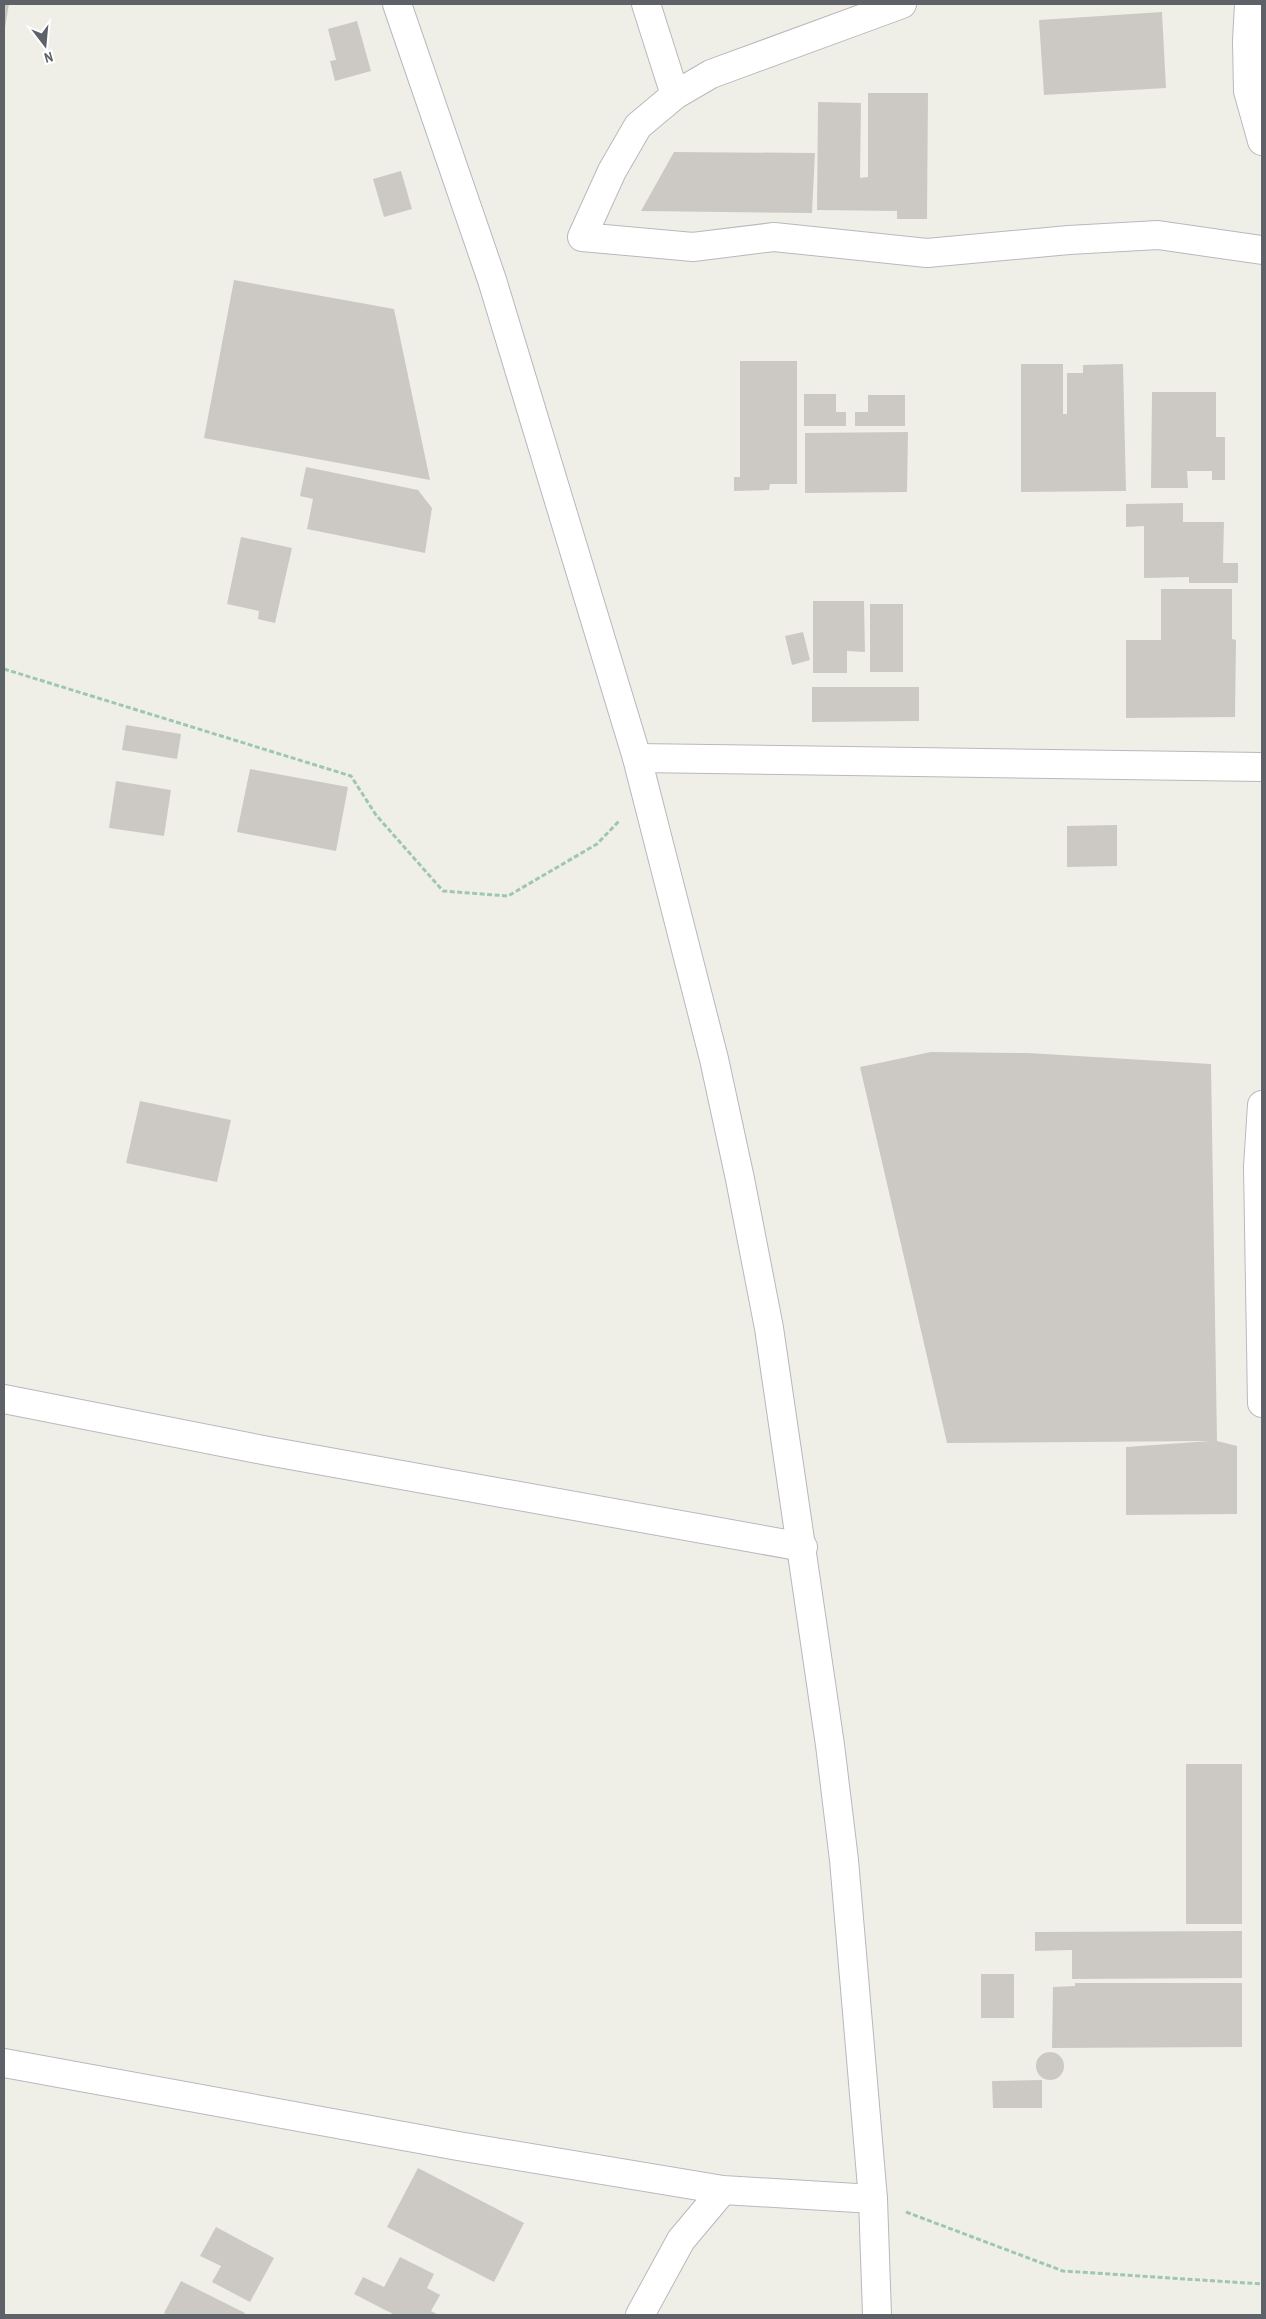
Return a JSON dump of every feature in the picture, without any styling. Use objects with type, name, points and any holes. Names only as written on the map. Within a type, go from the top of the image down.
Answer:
[{"type":"street","points":[[397,4],[492,280],[637,758],[714,1059],[740,1179],[769,1328],[803,1547],[844,1860],[873,2199],[877,2315]]},
{"type":"street","points":[[646,4],[675,95]]},
{"type":"street","points":[[902,4],[711,74],[675,95],[638,126],[612,171],[582,237],[693,247],[774,237],[927,253],[1069,240],[1158,235],[1262,250]]},
{"type":"street","points":[[1249,4],[1247,41],[1248,91],[1262,141]]},
{"type":"street","points":[[637,758],[1262,767]]},
{"type":"street","points":[[1262,1105],[1258,1167],[1262,1403]]},
{"type":"street","points":[[4,1400],[268,1451],[803,1547]]},
{"type":"street","points":[[4,2063],[458,2146],[724,2190],[873,2199]]},
{"type":"street","points":[[640,2315],[682,2240],[724,2190]]},
{"type":"path","points":[[4,669],[351,776],[376,815],[443,891],[508,896],[597,844],[620,819],[622,810]]},
{"type":"path","points":[[873,2199],[1063,2271],[1262,2284]]},
{"type":"building","points":[[4,4],[9,4],[5,28],[4,28]]},
{"type":"building","points":[[1162,12],[1166,88],[1044,95],[1039,20]]},
{"type":"building","points":[[357,21],[371,71],[335,81],[330,61],[336,60],[328,29]]},
{"type":"building","points":[[868,93],[928,93],[927,219],[897,219],[897,211],[817,210],[818,102],[861,103],[860,178],[868,177]]},
{"type":"building","points":[[674,152],[815,153],[812,213],[641,211]]},
{"type":"building","points":[[401,171],[412,209],[384,217],[373,179]]},
{"type":"building","points":[[234,280],[394,309],[430,480],[204,438]]},
{"type":"building","points":[[740,361],[797,361],[797,484],[770,484],[769,490],[734,491],[734,477],[740,477]]},
{"type":"building","points":[[1021,364],[1063,364],[1063,414],[1067,414],[1067,373],[1083,373],[1083,365],[1123,364],[1126,491],[1021,492]]},
{"type":"building","points":[[1152,392],[1216,392],[1216,437],[1225,437],[1225,480],[1212,480],[1212,471],[1187,471],[1188,488],[1151,488]]},
{"type":"building","points":[[804,394],[836,394],[836,412],[846,412],[846,426],[804,426]]},
{"type":"building","points":[[868,395],[905,395],[905,426],[855,426],[855,412],[868,412]]},
{"type":"building","points":[[908,432],[907,492],[805,493],[805,433]]},
{"type":"building","points":[[306,467],[418,490],[432,508],[425,553],[307,529],[313,499],[300,496]]},
{"type":"building","points":[[1183,503],[1183,522],[1224,522],[1223,563],[1238,563],[1238,583],[1189,583],[1189,577],[1144,578],[1144,526],[1126,527],[1126,504]]},
{"type":"building","points":[[241,537],[292,548],[275,623],[258,619],[259,611],[227,604]]},
{"type":"building","points":[[1161,589],[1232,589],[1232,639],[1236,640],[1235,717],[1126,718],[1126,640],[1161,640]]},
{"type":"building","points":[[813,601],[864,601],[865,652],[847,651],[847,673],[813,673]]},
{"type":"building","points":[[870,604],[903,604],[903,672],[870,672]]},
{"type":"building","points":[[803,632],[810,660],[792,665],[785,636]]},
{"type":"building","points":[[812,687],[919,687],[919,721],[812,722]]},
{"type":"building","points":[[126,725],[181,734],[177,759],[122,750]]},
{"type":"building","points":[[250,769],[348,787],[336,851],[237,832]]},
{"type":"building","points":[[116,781],[171,790],[164,836],[109,828]]},
{"type":"building","points":[[1117,825],[1117,866],[1067,867],[1067,826]]},
{"type":"building","points":[[931,1052],[1028,1053],[1211,1064],[1217,1441],[1237,1446],[1237,1514],[1126,1515],[1126,1447],[1210,1441],[947,1443],[860,1067]]},
{"type":"building","points":[[140,1101],[231,1120],[217,1182],[126,1163]]},
{"type":"building","points":[[1186,1764],[1242,1764],[1242,1924],[1186,1924]]},
{"type":"building","points":[[1242,1931],[1242,1978],[1072,1979],[1072,1950],[1035,1951],[1035,1932]]},
{"type":"building","points":[[981,1974],[1014,1974],[1014,2018],[981,2018]]},
{"type":"building","points":[[1075,1983],[1242,1983],[1242,2047],[1052,2048],[1053,1987],[1075,1986]]},
{"type":"building","points":[[1050,2052],[1060,2056],[1064,2066],[1060,2076],[1050,2080],[1040,2076],[1036,2066],[1040,2056]]},
{"type":"building","points":[[1042,2080],[1042,2108],[993,2108],[992,2081]]},
{"type":"building","points":[[418,2168],[524,2223],[494,2282],[387,2227]]},
{"type":"building","points":[[216,2227],[274,2258],[250,2302],[212,2282],[221,2266],[200,2256]]},
{"type":"building","points":[[400,2257],[434,2274],[427,2288],[440,2295],[431,2311],[439,2315],[395,2315],[354,2294],[363,2277],[384,2287]]},
{"type":"building","points":[[181,2281],[245,2313],[244,2315],[168,2315],[164,2313]]}]
